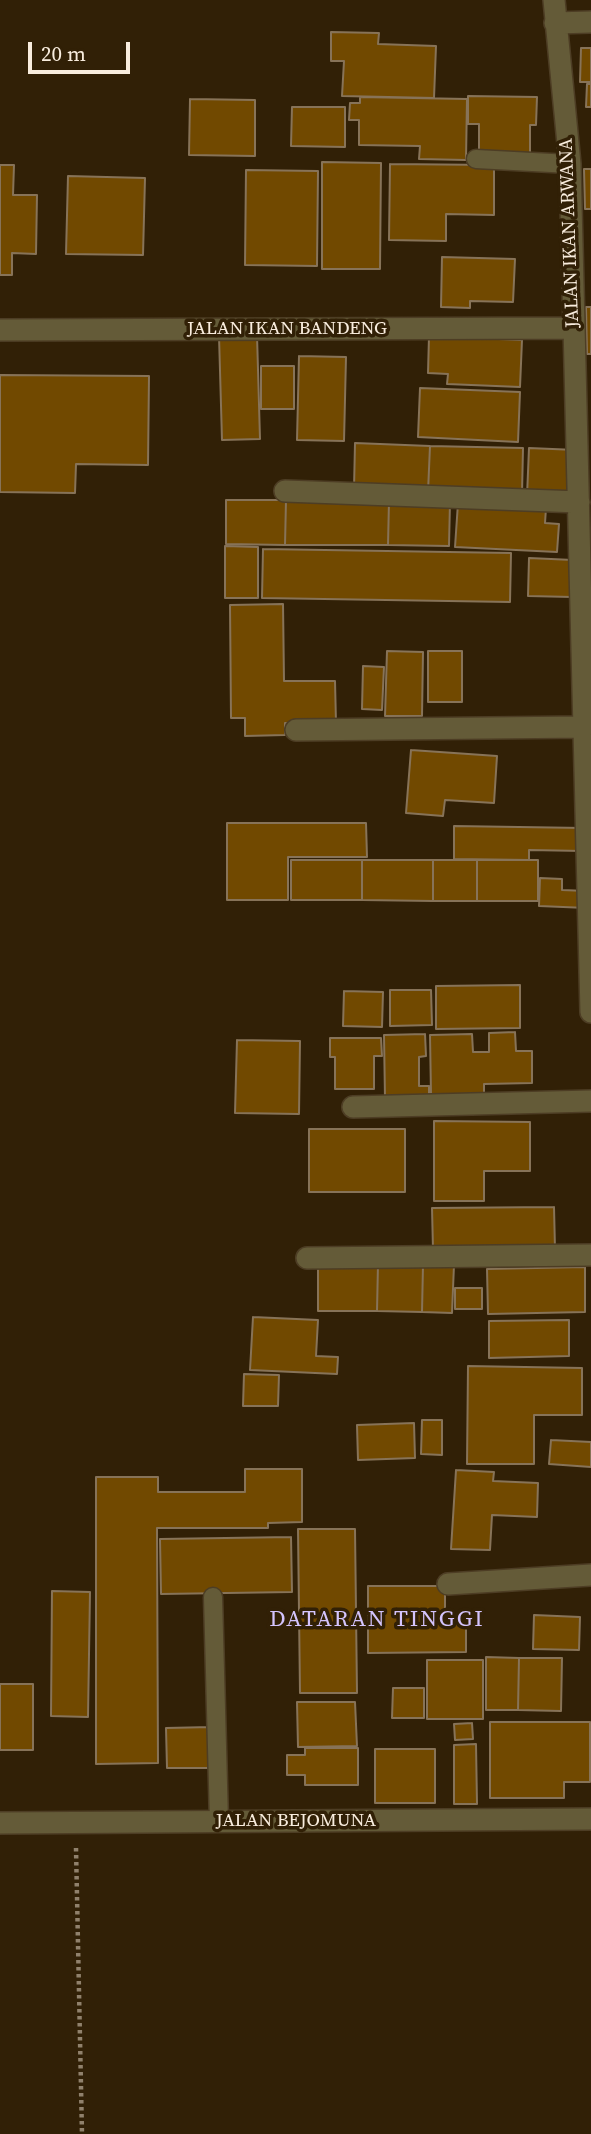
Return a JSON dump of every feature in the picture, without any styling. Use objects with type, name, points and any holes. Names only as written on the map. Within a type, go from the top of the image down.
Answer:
[{"type":"street","name":"JALAN IKAN ARWANA","points":[[554,0],[555,23],[581,164],[573,328],[584,443],[579,502],[586,607],[584,727],[591,1012]]},
{"type":"street","points":[[555,23],[591,22]]},
{"type":"street","name":"JALAN IKAN BANDENG","points":[[0,330],[573,328]]},
{"type":"street","points":[[285,491],[579,502]]},
{"type":"street","points":[[296,730],[584,727]]},
{"type":"street","points":[[353,1108],[591,1101]]},
{"type":"street","points":[[307,1258],[591,1255]]},
{"type":"street","points":[[448,1584],[591,1575]]},
{"type":"street","name":"JALAN BEJOMUNA","points":[[0,1823],[591,1819]]},
{"type":"lane","points":[[476,159],[581,164]]},
{"type":"lane","points":[[213,1597],[219,1822]]},
{"type":"path","points":[[75,1822],[82,2134]]},
{"type":"building","points":[[331,32],[379,33],[378,44],[436,46],[434,98],[342,96],[344,61],[331,61]]},
{"type":"building","points":[[581,48],[591,48],[591,82],[580,82]]},
{"type":"building","points":[[587,84],[591,84],[591,107],[586,107]]},
{"type":"building","points":[[468,96],[537,97],[536,125],[530,125],[530,156],[479,155],[479,124],[468,124]]},
{"type":"building","points":[[360,97],[467,99],[466,160],[419,159],[420,146],[359,145],[359,120],[349,120],[350,103],[360,103]]},
{"type":"building","points":[[190,99],[255,100],[255,156],[189,155]]},
{"type":"building","points":[[292,107],[345,107],[345,147],[291,146]]},
{"type":"building","points":[[322,162],[381,163],[380,269],[322,269]]},
{"type":"building","points":[[390,164],[494,165],[494,215],[446,214],[446,241],[389,240]]},
{"type":"building","points":[[0,165],[14,165],[13,195],[37,195],[36,254],[12,253],[12,275],[0,275]]},
{"type":"building","points":[[584,169],[591,169],[591,209],[585,209]]},
{"type":"building","points":[[246,170],[318,171],[317,266],[245,265]]},
{"type":"building","points":[[68,176],[145,178],[143,255],[66,254]]},
{"type":"building","points":[[442,257],[515,259],[513,302],[470,301],[470,308],[441,307]]},
{"type":"building","points":[[586,307],[591,307],[591,354],[587,354]]},
{"type":"building","points":[[257,335],[260,439],[222,440],[219,336]]},
{"type":"building","points":[[429,336],[522,340],[520,387],[447,384],[448,374],[428,373]]},
{"type":"building","points":[[299,356],[346,357],[344,441],[297,440]]},
{"type":"building","points":[[261,366],[294,366],[294,409],[261,409]]},
{"type":"building","points":[[0,375],[149,376],[148,465],[76,464],[75,493],[0,492]]},
{"type":"building","points":[[420,388],[520,392],[518,442],[418,437]]},
{"type":"building","points":[[355,443],[430,446],[428,492],[354,489]]},
{"type":"building","points":[[430,446],[523,448],[522,494],[428,492]]},
{"type":"building","points":[[529,448],[576,450],[573,498],[527,496]]},
{"type":"building","points":[[226,500],[286,500],[285,545],[226,544]]},
{"type":"building","points":[[286,500],[389,501],[388,545],[285,545]]},
{"type":"building","points":[[389,501],[450,502],[449,546],[388,545]]},
{"type":"building","points":[[458,503],[546,508],[545,523],[559,524],[557,552],[455,547]]},
{"type":"building","points":[[225,546],[258,547],[258,598],[225,598]]},
{"type":"building","points":[[263,549],[511,553],[510,602],[262,598]]},
{"type":"building","points":[[529,558],[573,560],[572,597],[528,596]]},
{"type":"building","points":[[283,604],[284,681],[335,681],[336,723],[285,723],[285,735],[245,736],[245,718],[231,718],[230,605]]},
{"type":"building","points":[[387,651],[423,652],[422,716],[385,716]]},
{"type":"building","points":[[428,651],[462,651],[462,702],[428,702]]},
{"type":"building","points":[[363,666],[384,667],[382,710],[362,709]]},
{"type":"building","points":[[411,750],[497,756],[494,803],[445,800],[443,816],[406,813]]},
{"type":"building","points":[[227,823],[366,823],[367,857],[288,857],[288,900],[227,900]]},
{"type":"building","points":[[454,826],[584,828],[583,851],[529,850],[529,860],[454,859]]},
{"type":"building","points":[[291,860],[362,860],[362,900],[291,900]]},
{"type":"building","points":[[362,860],[433,860],[433,901],[362,900]]},
{"type":"building","points":[[433,860],[477,860],[477,901],[433,901]]},
{"type":"building","points":[[477,860],[538,860],[538,901],[477,901]]},
{"type":"building","points":[[540,878],[562,879],[562,890],[587,891],[587,908],[539,906]]},
{"type":"building","points":[[520,985],[520,1028],[436,1029],[436,986]]},
{"type":"building","points":[[390,990],[431,990],[432,1025],[390,1026]]},
{"type":"building","points":[[344,991],[383,992],[382,1027],[343,1026]]},
{"type":"building","points":[[515,1032],[516,1051],[532,1051],[532,1083],[484,1084],[484,1095],[431,1095],[430,1035],[472,1034],[473,1052],[489,1052],[489,1033]]},
{"type":"building","points":[[425,1034],[426,1056],[419,1057],[419,1086],[429,1086],[429,1097],[385,1099],[384,1035]]},
{"type":"building","points":[[330,1038],[381,1038],[382,1056],[374,1056],[374,1089],[335,1089],[335,1057],[330,1057]]},
{"type":"building","points":[[237,1040],[300,1041],[299,1114],[235,1113]]},
{"type":"building","points":[[434,1121],[530,1122],[530,1171],[484,1171],[484,1201],[434,1201]]},
{"type":"building","points":[[309,1129],[405,1129],[405,1192],[309,1192]]},
{"type":"building","points":[[554,1207],[555,1249],[433,1250],[432,1208]]},
{"type":"building","points":[[318,1263],[378,1264],[377,1311],[318,1311]]},
{"type":"building","points":[[378,1264],[423,1265],[422,1312],[377,1311]]},
{"type":"building","points":[[423,1265],[454,1265],[452,1313],[422,1312]]},
{"type":"building","points":[[585,1267],[585,1312],[488,1314],[487,1269]]},
{"type":"building","points":[[455,1288],[482,1288],[482,1309],[455,1309]]},
{"type":"building","points":[[253,1317],[318,1320],[316,1356],[338,1357],[337,1374],[250,1370]]},
{"type":"building","points":[[569,1320],[569,1356],[489,1358],[489,1321]]},
{"type":"building","points":[[468,1366],[582,1368],[582,1415],[534,1415],[534,1464],[467,1464]]},
{"type":"building","points":[[244,1374],[279,1375],[278,1406],[243,1406]]},
{"type":"building","points":[[422,1420],[442,1420],[442,1455],[421,1454]]},
{"type":"building","points":[[414,1423],[415,1458],[358,1460],[357,1425]]},
{"type":"building","points":[[551,1440],[591,1442],[591,1467],[549,1464]]},
{"type":"building","points":[[245,1469],[302,1469],[302,1522],[268,1523],[268,1528],[157,1528],[158,1763],[96,1764],[96,1477],[158,1477],[158,1492],[245,1492]]},
{"type":"building","points":[[456,1470],[494,1472],[493,1481],[538,1483],[537,1517],[492,1515],[490,1550],[451,1549]]},
{"type":"building","points":[[298,1529],[355,1529],[357,1693],[300,1693]]},
{"type":"building","points":[[291,1537],[292,1592],[161,1594],[160,1539]]},
{"type":"building","points":[[368,1586],[445,1586],[445,1624],[466,1624],[466,1652],[368,1653]]},
{"type":"building","points":[[52,1591],[90,1592],[88,1717],[51,1716]]},
{"type":"building","points":[[534,1615],[580,1617],[579,1650],[533,1649]]},
{"type":"building","points":[[486,1657],[519,1658],[518,1710],[486,1710]]},
{"type":"building","points":[[519,1658],[562,1658],[561,1711],[518,1710]]},
{"type":"building","points":[[427,1660],[483,1660],[483,1719],[427,1719]]},
{"type":"building","points":[[0,1684],[33,1684],[33,1750],[0,1750]]},
{"type":"building","points":[[393,1688],[424,1688],[424,1718],[392,1718]]},
{"type":"building","points":[[297,1702],[355,1702],[357,1746],[298,1747]]},
{"type":"building","points":[[490,1722],[590,1722],[590,1782],[564,1782],[564,1798],[490,1798]]},
{"type":"building","points":[[472,1723],[473,1739],[455,1740],[454,1724]]},
{"type":"building","points":[[211,1727],[212,1768],[167,1768],[166,1728]]},
{"type":"building","points":[[476,1744],[477,1804],[454,1804],[454,1745]]},
{"type":"building","points":[[305,1748],[358,1748],[358,1785],[305,1785],[305,1775],[287,1775],[287,1755],[305,1755]]},
{"type":"building","points":[[375,1749],[435,1749],[435,1803],[375,1803]]},
{"type":"district","name":"DATARAN TINGGI","points":[[377,1620]]}]
